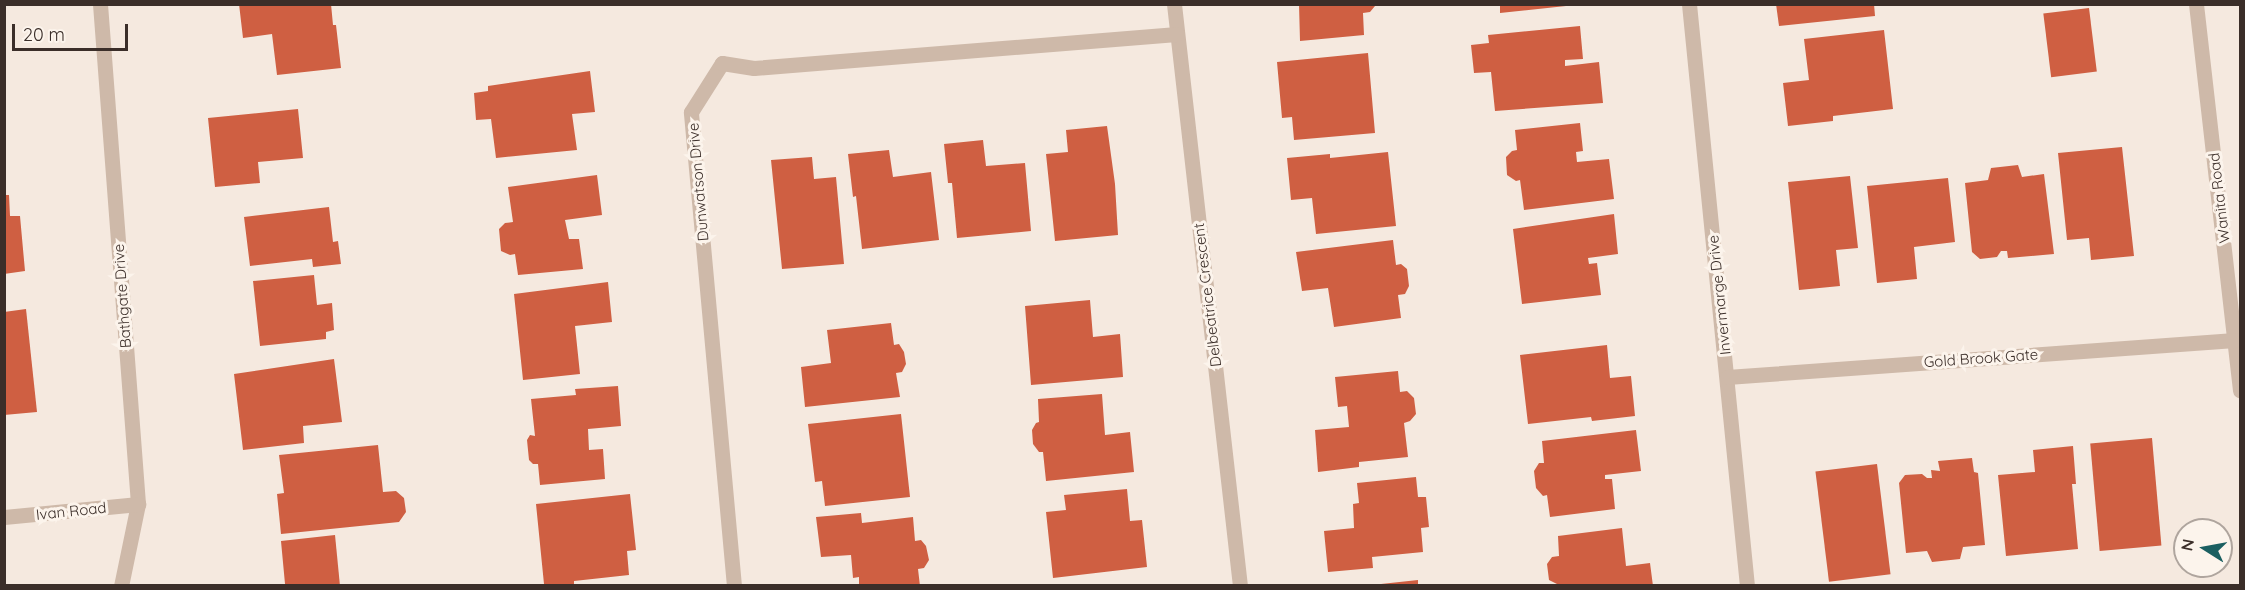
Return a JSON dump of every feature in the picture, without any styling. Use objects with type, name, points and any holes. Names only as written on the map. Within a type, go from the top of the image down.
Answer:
[{"type":"street","name":"Bathgate Drive","points":[[100,4],[138,504],[121,585]]},
{"type":"street","name":"Delbeatrice Crescent","points":[[1174,4],[1240,585]]},
{"type":"street","name":"Invermarge Drive","points":[[1689,4],[1747,585]]},
{"type":"street","name":"Wanita Road","points":[[2196,4],[2241,391]]},
{"type":"street","name":"Dunwatson Drive","points":[[734,585],[691,112],[722,63],[754,68],[1177,34]]},
{"type":"street","name":"Gold Brook Gate","points":[[1727,377],[2235,340]]},
{"type":"street","name":"Ivan Road","points":[[4,517],[138,504]]},
{"type":"building","points":[[239,4],[331,4],[341,68],[277,75],[272,34],[243,38]]},
{"type":"building","points":[[1299,4],[1375,4],[1375,6],[1370,12],[1363,13],[1364,35],[1300,41]]},
{"type":"building","points":[[1500,4],[1566,4],[1566,6],[1500,13]]},
{"type":"building","points":[[1776,4],[1874,4],[1875,16],[1779,26]]},
{"type":"building","points":[[2089,8],[2097,72],[2051,77],[2043,14]]},
{"type":"building","points":[[1580,26],[1583,59],[1565,60],[1565,66],[1599,62],[1603,103],[1495,111],[1491,72],[1474,73],[1471,45],[1489,43],[1488,35]]},
{"type":"building","points":[[1884,30],[1893,109],[1833,116],[1833,121],[1788,126],[1783,83],[1809,80],[1804,39]]},
{"type":"building","points":[[1368,53],[1375,133],[1294,140],[1292,117],[1282,118],[1277,62]]},
{"type":"building","points":[[590,71],[595,112],[572,114],[577,150],[496,158],[491,119],[476,120],[474,93],[488,91],[488,86]]},
{"type":"building","points":[[298,109],[303,158],[258,162],[260,183],[215,187],[208,118]]},
{"type":"building","points":[[1580,123],[1583,151],[1576,152],[1577,162],[1609,159],[1614,199],[1524,210],[1520,180],[1516,181],[1507,175],[1506,157],[1512,151],[1517,150],[1515,130]]},
{"type":"building","points":[[1107,126],[1115,184],[1118,235],[1055,241],[1046,154],[1068,152],[1066,130]]},
{"type":"building","points":[[983,140],[986,166],[1025,163],[1031,231],[957,238],[952,183],[948,183],[944,144]]},
{"type":"building","points":[[2122,147],[2134,256],[2091,260],[2089,238],[2067,240],[2058,153]]},
{"type":"building","points":[[889,150],[893,177],[931,172],[939,240],[862,249],[848,154]]},
{"type":"building","points":[[1388,152],[1396,226],[1316,234],[1312,198],[1291,200],[1287,158],[1330,154],[1330,158]]},
{"type":"building","points":[[812,157],[814,179],[836,177],[844,264],[782,269],[771,160]]},
{"type":"building","points":[[2018,165],[2022,177],[2044,174],[2054,254],[2008,258],[2007,251],[2001,251],[1997,257],[1980,259],[1972,252],[1965,183],[1988,180],[1991,168]]},
{"type":"building","points":[[597,175],[602,215],[565,220],[569,239],[579,239],[583,269],[518,275],[515,254],[510,255],[501,251],[499,229],[505,223],[513,222],[508,187]]},
{"type":"building","points":[[1850,176],[1858,248],[1836,250],[1840,286],[1799,290],[1788,182]]},
{"type":"building","points":[[1948,178],[1955,242],[1914,247],[1917,279],[1877,283],[1867,186]]},
{"type":"building","points":[[4,195],[9,195],[10,216],[20,216],[25,271],[4,274]]},
{"type":"building","points":[[329,207],[333,242],[338,241],[341,264],[313,267],[312,259],[250,266],[244,217]]},
{"type":"building","points":[[1614,214],[1618,254],[1588,258],[1589,264],[1597,263],[1601,295],[1522,304],[1513,229]]},
{"type":"building","points":[[1393,240],[1396,265],[1401,264],[1407,269],[1409,286],[1405,294],[1398,295],[1401,318],[1334,327],[1328,288],[1302,291],[1296,252]]},
{"type":"building","points":[[314,275],[317,305],[332,303],[334,330],[326,332],[326,339],[260,346],[253,281]]},
{"type":"building","points":[[608,282],[612,322],[575,326],[580,374],[523,380],[514,294]]},
{"type":"building","points":[[1090,300],[1093,337],[1120,334],[1123,377],[1031,385],[1025,306]]},
{"type":"building","points":[[26,309],[37,412],[4,415],[4,312]]},
{"type":"building","points":[[891,323],[894,345],[899,344],[904,352],[906,364],[902,372],[896,373],[900,397],[805,407],[801,367],[831,363],[827,330]]},
{"type":"building","points":[[1607,345],[1610,378],[1631,376],[1635,416],[1592,421],[1591,417],[1528,424],[1520,355]]},
{"type":"building","points":[[334,359],[342,422],[303,426],[304,443],[243,450],[234,374]]},
{"type":"building","points":[[1398,371],[1400,392],[1407,391],[1414,398],[1416,414],[1410,421],[1404,423],[1408,457],[1359,462],[1359,467],[1318,472],[1315,430],[1349,427],[1347,406],[1338,407],[1335,377]]},
{"type":"building","points":[[618,386],[621,426],[588,429],[589,450],[603,449],[605,479],[540,485],[538,464],[533,464],[529,460],[527,440],[530,435],[535,436],[531,399],[576,395],[575,389]]},
{"type":"building","points":[[1102,394],[1105,435],[1130,432],[1134,472],[1046,481],[1043,452],[1039,452],[1033,444],[1032,430],[1039,422],[1038,399]]},
{"type":"building","points":[[901,414],[910,497],[825,506],[822,481],[815,482],[808,424]]},
{"type":"building","points":[[1636,430],[1641,471],[1605,475],[1605,479],[1612,479],[1615,509],[1550,517],[1547,495],[1543,496],[1536,488],[1534,471],[1539,463],[1544,463],[1542,441]]},
{"type":"building","points":[[2152,438],[2161,546],[2100,551],[2090,443]]},
{"type":"building","points":[[378,445],[383,492],[396,491],[404,498],[406,512],[399,522],[281,534],[277,494],[284,493],[279,455]]},
{"type":"building","points":[[2073,446],[2076,484],[2072,484],[2078,549],[2006,556],[1998,475],[2035,472],[2033,450]]},
{"type":"building","points":[[1972,458],[1974,472],[1978,473],[1985,545],[1963,547],[1960,559],[1932,562],[1927,551],[1906,553],[1899,483],[1905,475],[1922,474],[1927,478],[1932,478],[1931,470],[1940,471],[1938,461]]},
{"type":"building","points":[[1877,464],[1891,574],[1829,582],[1815,472]]},
{"type":"building","points":[[1416,477],[1418,497],[1426,497],[1429,527],[1421,528],[1423,552],[1372,557],[1373,568],[1328,572],[1324,531],[1354,528],[1353,504],[1359,503],[1357,483]]},
{"type":"building","points":[[1127,489],[1130,521],[1142,520],[1147,567],[1053,578],[1046,512],[1066,510],[1064,495]]},
{"type":"building","points":[[630,494],[636,550],[627,551],[629,575],[574,581],[574,586],[544,584],[536,504]]},
{"type":"building","points":[[861,513],[862,523],[913,517],[915,541],[921,540],[926,546],[929,560],[924,568],[918,569],[920,586],[859,586],[859,577],[853,578],[851,555],[821,557],[816,517]]},
{"type":"building","points":[[1622,528],[1626,566],[1650,563],[1653,586],[1561,586],[1549,580],[1547,564],[1552,557],[1559,556],[1558,536]]},
{"type":"building","points":[[335,535],[340,586],[285,584],[281,541]]},
{"type":"building","points":[[1418,580],[1418,586],[1381,586],[1381,584]]}]
